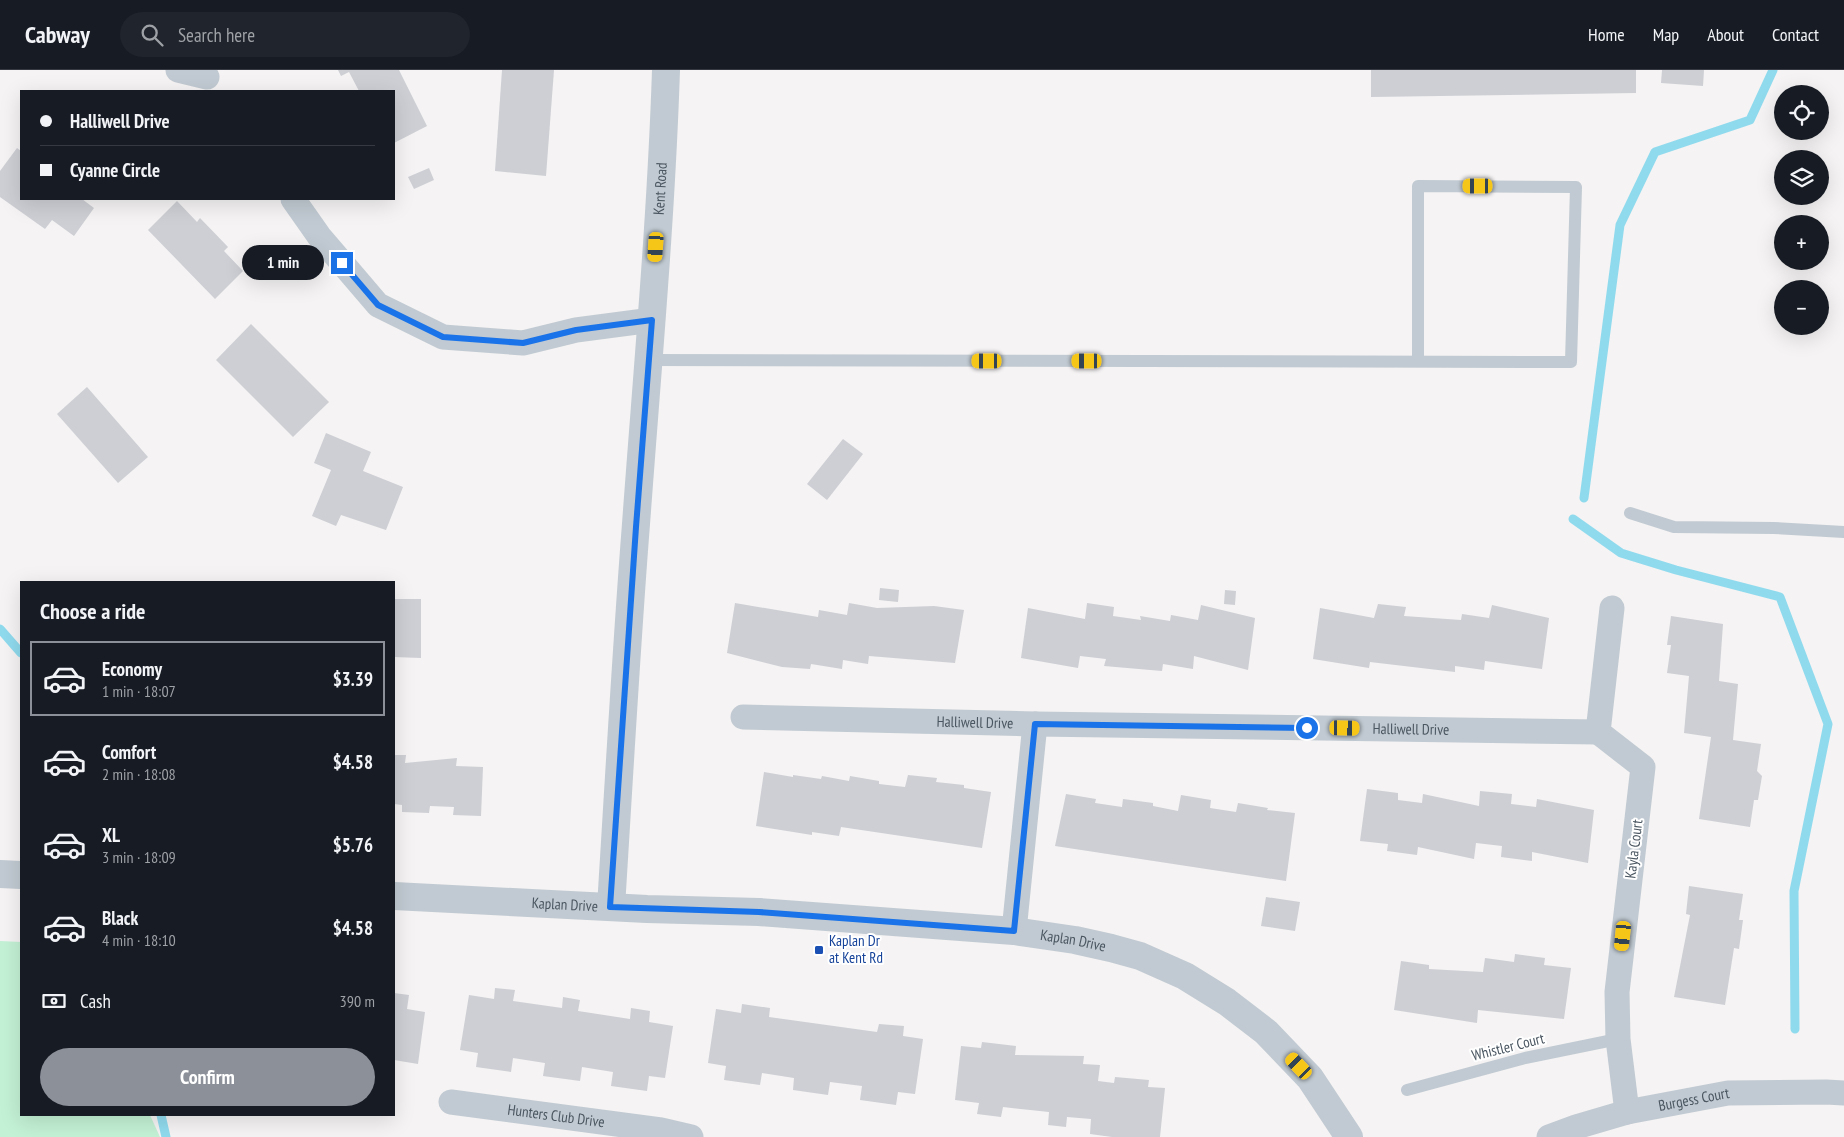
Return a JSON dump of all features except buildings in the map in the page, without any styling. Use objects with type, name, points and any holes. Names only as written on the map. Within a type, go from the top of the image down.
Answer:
[{"type":"street","points":[[178,70],[210,80]]},
{"type":"street","name":"Kent Road","points":[[610,907],[652,320],[666,70]]},
{"type":"street","points":[[293,200],[319,236],[378,305],[443,337],[523,343],[576,330],[652,320]]},
{"type":"street","points":[[1598,732],[1612,608]]},
{"type":"street","name":"Halliwell Drive","points":[[743,717],[1035,724],[1598,732]]},
{"type":"street","points":[[1014,931],[1035,724]]},
{"type":"street","name":"Kayla Court","points":[[1598,732],[1643,767],[1617,992],[1618,1039],[1628,1112]]},
{"type":"street","points":[[0,874],[20,875]]},
{"type":"street","name":"Kaplan Drive","points":[[395,896],[610,907],[759,912],[1014,931],[1075,940],[1111,948],[1140,956],[1185,976],[1227,1002],[1266,1032],[1310,1078],[1349,1137]]},
{"type":"street","name":"Burgess Court","points":[[1549,1137],[1628,1112],[1728,1092],[1844,1093]]},
{"type":"street","name":"Hunters Club Drive","points":[[451,1102],[661,1130],[691,1137]]},
{"type":"lane","points":[[649,360],[1571,362],[1576,187],[1418,186],[1418,361]]},
{"type":"lane","points":[[1630,513],[1674,527],[1774,528],[1844,532]]},
{"type":"lane","name":"Whistler Court","points":[[1407,1090],[1525,1058],[1618,1039]]},
{"type":"green space","points":[[0,941],[20,942],[20,1116],[150,1116],[160,1137],[0,1137]]},
{"type":"waterway","points":[[1584,498],[1620,225],[1655,152],[1750,120],[1773,70]]},
{"type":"waterway","points":[[1573,519],[1621,553],[1676,570],[1780,597],[1828,724],[1794,891],[1795,1029]]},
{"type":"waterway","points":[[0,629],[20,652]]},
{"type":"waterway","points":[[161,1116],[166,1137]]},
{"type":"place","name":"Kaplan Dr at Kent Rd","points":[[819,950]]},
{"type":"route","points":[[342,263],[378,305],[443,337],[523,343],[576,330],[652,320],[610,907],[759,912],[1014,931],[1016,896],[1035,724],[1307,728]]}]
